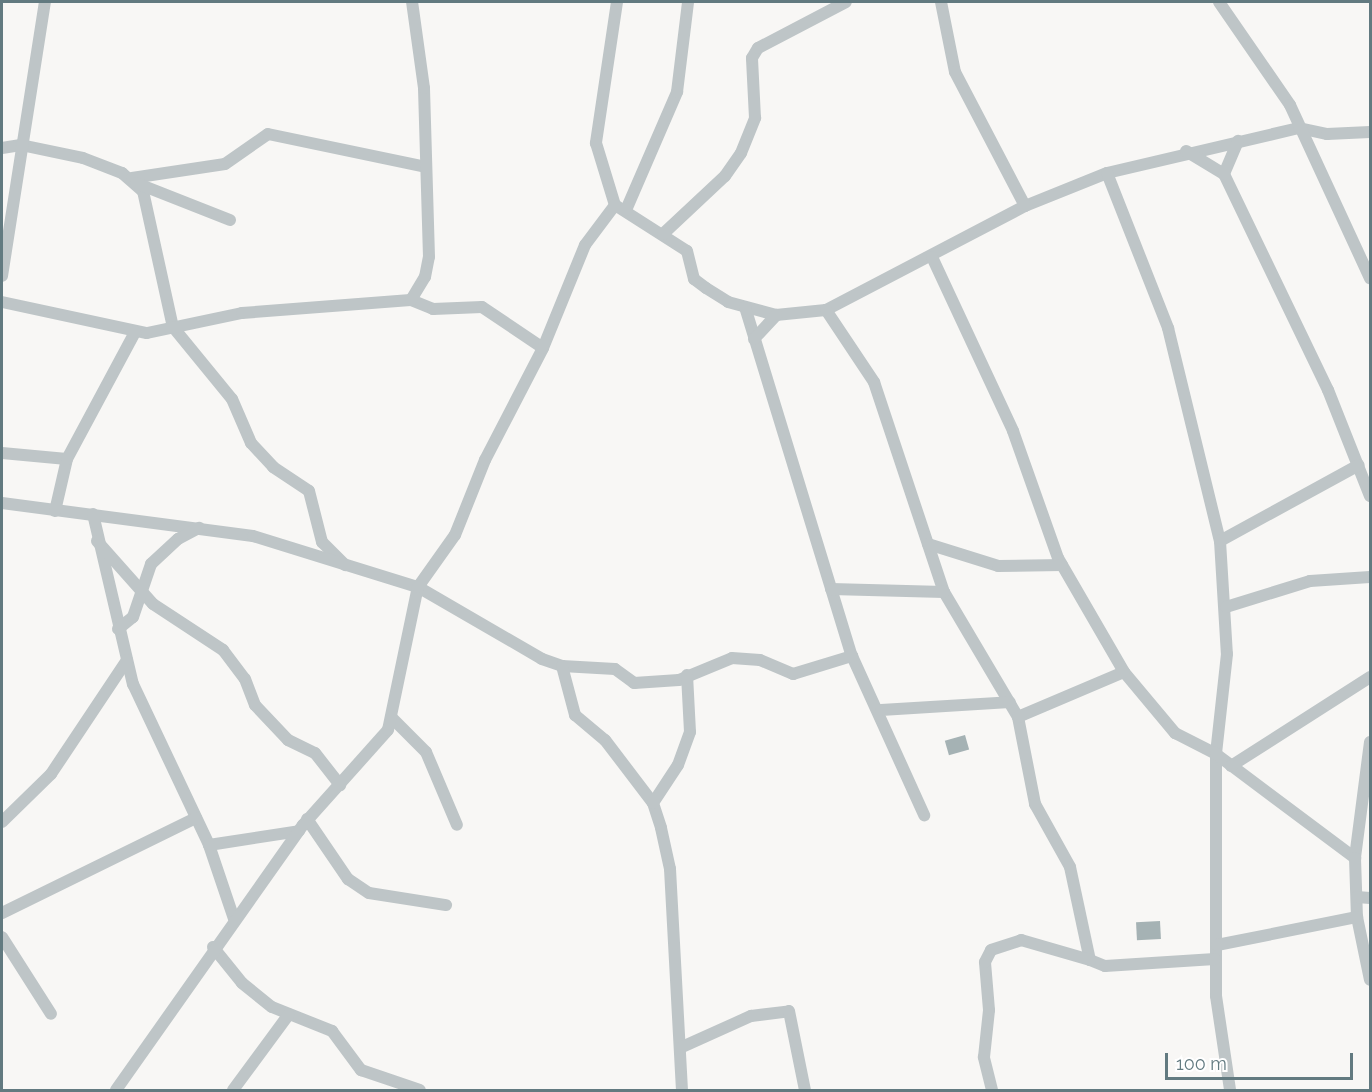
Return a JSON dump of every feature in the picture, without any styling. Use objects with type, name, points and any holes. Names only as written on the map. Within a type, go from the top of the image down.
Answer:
[{"type":"street","points":[[2,275],[45,2]]},
{"type":"street","points":[[411,300],[425,277],[429,257],[424,88],[412,2]]},
{"type":"street","points":[[617,2],[596,143],[620,207],[687,251],[697,282],[745,307],[776,315],[826,310],[932,257],[1025,206],[1107,173],[1186,151],[1299,128],[1327,134],[1371,132]]},
{"type":"street","points":[[116,1090],[158,1038],[213,947],[307,819],[340,785],[392,718],[418,587],[455,535],[485,460],[543,348],[585,245],[620,207],[677,92],[688,2]]},
{"type":"street","points":[[663,234],[725,176],[741,153],[755,117],[752,58],[758,48],[846,2]]},
{"type":"street","points":[[941,2],[955,72],[1025,206]]},
{"type":"street","points":[[1220,2],[1290,105],[1371,278]]},
{"type":"street","points":[[133,180],[225,164],[268,134],[426,167]]},
{"type":"street","points":[[1224,174],[1238,141]]},
{"type":"street","points":[[2,148],[21,145],[83,158],[230,220]]},
{"type":"street","points":[[1186,151],[1224,174],[1359,465],[1371,496]]},
{"type":"street","points":[[1107,173],[1168,328],[1220,541],[1226,607],[1224,697],[1216,754],[1217,945],[1215,959],[1230,1090]]},
{"type":"street","points":[[133,180],[147,202],[173,327],[232,399],[251,443],[273,467],[309,491],[322,542],[348,567]]},
{"type":"street","points":[[932,257],[1013,431],[1030,493],[1062,565],[1124,672],[1175,733],[1216,754],[1355,858]]},
{"type":"street","points":[[2,302],[135,332],[300,306],[411,300],[433,309],[482,307],[543,348]]},
{"type":"street","points":[[745,307],[852,656],[881,710],[924,815]]},
{"type":"street","points":[[826,310],[874,382],[944,592],[1018,717],[1035,804],[1070,867],[1090,960]]},
{"type":"street","points":[[754,339],[776,315]]},
{"type":"street","points":[[55,511],[67,459],[135,332]]},
{"type":"street","points":[[2,453],[67,459]]},
{"type":"street","points":[[1220,541],[1359,465]]},
{"type":"street","points":[[2,503],[253,536],[418,587],[500,638],[562,666],[615,669],[633,683],[652,685],[732,658],[760,660],[793,674],[852,656]]},
{"type":"street","points":[[93,514],[97,541],[118,629],[144,710],[208,845],[234,919]]},
{"type":"street","points":[[118,629],[133,617],[140,590],[151,564],[178,538],[199,528]]},
{"type":"street","points":[[97,541],[140,590],[195,636],[223,650],[267,719],[288,740],[315,753],[340,785]]},
{"type":"street","points":[[928,544],[998,566],[1062,565]]},
{"type":"street","points":[[1226,607],[1310,581],[1371,577]]},
{"type":"street","points":[[831,589],[944,592]]},
{"type":"street","points":[[2,822],[51,774],[127,660]]},
{"type":"street","points":[[562,666],[575,715],[605,740],[653,803],[670,869],[682,1047],[682,1090]]},
{"type":"street","points":[[1018,717],[1124,672]]},
{"type":"street","points":[[653,803],[678,765],[690,732],[687,675]]},
{"type":"street","points":[[1231,766],[1371,677]]},
{"type":"street","points":[[881,710],[1010,702]]},
{"type":"street","points":[[392,718],[426,752],[458,825]]},
{"type":"street","points":[[1371,742],[1355,858],[1357,917],[1371,980]]},
{"type":"street","points":[[2,913],[28,895],[195,818]]},
{"type":"street","points":[[307,819],[348,879],[369,893],[446,904]]},
{"type":"street","points":[[208,845],[299,831]]},
{"type":"street","points":[[1358,897],[1371,898]]},
{"type":"street","points":[[1217,945],[1357,917]]},
{"type":"street","points":[[2,937],[51,1014]]},
{"type":"street","points":[[992,1090],[984,1057],[989,1010],[985,962],[991,950],[1021,940],[1104,966],[1215,959]]},
{"type":"street","points":[[213,947],[242,983],[289,1014],[332,1031],[352,1061],[370,1075],[420,1090]]},
{"type":"street","points":[[682,1047],[751,1016],[789,1011],[799,1040],[805,1090]]},
{"type":"street","points":[[233,1090],[289,1014]]},
{"type":"building","points":[[965,735],[969,749],[949,755],[945,741]]},
{"type":"building","points":[[1160,921],[1161,939],[1137,940],[1136,922]]}]
